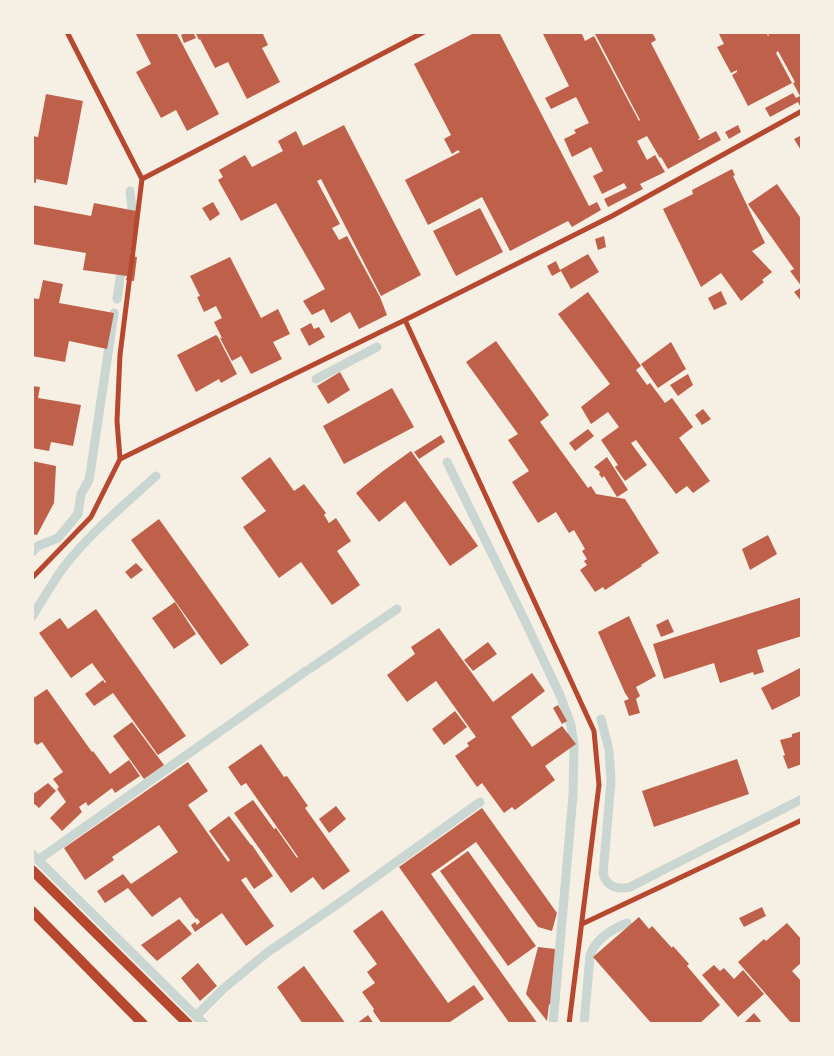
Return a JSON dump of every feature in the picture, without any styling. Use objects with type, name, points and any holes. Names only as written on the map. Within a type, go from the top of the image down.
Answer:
[{"type":"main road","points":[[32,870],[188,1024]]},
{"type":"main road","points":[[32,911],[143,1024]]},
{"type":"street","points":[[32,578],[91,517],[120,459],[116,421],[120,356],[142,179],[67,32]]},
{"type":"street","points":[[142,179],[424,32]]},
{"type":"street","points":[[120,459],[405,320],[612,216],[802,111]]},
{"type":"street","points":[[405,320],[594,731],[599,785],[569,1024]]},
{"type":"street","points":[[582,924],[802,820]]},
{"type":"building","points":[[135,32],[176,32],[219,114],[187,131],[176,110],[161,118],[136,72],[151,64]]},
{"type":"building","points":[[193,32],[196,38],[184,43],[181,35]]},
{"type":"building","points":[[195,32],[262,32],[268,45],[262,48],[280,82],[247,99],[228,62],[215,68]]},
{"type":"building","points":[[476,32],[499,32],[589,206],[597,202],[601,210],[572,227],[568,221],[510,251],[482,197],[428,225],[405,180],[460,152],[458,150],[452,154],[444,139],[451,135],[414,64]]},
{"type":"building","points":[[542,32],[581,32],[585,41],[594,36],[639,121],[594,32],[652,32],[656,40],[651,43],[700,138],[698,139],[716,131],[721,140],[668,169],[647,136],[637,141],[647,160],[655,155],[665,172],[640,184],[643,189],[608,207],[604,199],[627,188],[624,183],[602,194],[593,176],[603,171],[591,147],[572,157],[564,139],[576,133],[574,130],[589,123],[576,97],[551,109],[545,98],[569,86]]},
{"type":"building","points":[[718,32],[766,32],[769,36],[767,32],[802,32],[802,106],[798,102],[770,117],[765,108],[793,93],[796,98],[800,96],[793,83],[795,82],[778,51],[776,53],[792,83],[748,106],[732,75],[737,70],[731,73],[717,47],[724,44]]},
{"type":"building","points":[[46,94],[83,101],[67,185],[36,179],[36,183],[32,182],[32,136],[38,137]]},
{"type":"building","points":[[344,125],[421,275],[381,296],[321,179],[317,181],[340,224],[332,228],[339,240],[347,236],[380,297],[387,315],[359,329],[350,312],[331,323],[324,309],[312,315],[303,301],[325,289],[276,203],[241,221],[218,180],[223,177],[219,170],[245,155],[252,167],[283,151],[278,141],[296,131],[303,146]]},
{"type":"building","points":[[738,125],[741,132],[729,139],[725,132]]},
{"type":"building","points":[[802,135],[802,152],[794,139]]},
{"type":"building","points":[[732,169],[735,175],[733,176],[765,243],[752,251],[772,272],[762,280],[764,282],[741,301],[721,273],[701,287],[663,209],[693,194],[692,190]]},
{"type":"building","points":[[777,184],[802,220],[802,287],[790,271],[794,269],[748,204]]},
{"type":"building","points":[[213,202],[220,214],[210,221],[202,208]]},
{"type":"building","points":[[94,203],[136,211],[130,256],[137,257],[134,281],[126,280],[127,276],[83,270],[86,253],[32,244],[32,205],[91,216]]},
{"type":"building","points":[[480,208],[503,252],[456,276],[433,231]]},
{"type":"building","points":[[604,236],[606,247],[598,250],[595,239]]},
{"type":"building","points":[[588,254],[599,272],[571,289],[561,271],[552,276],[547,266],[556,261],[560,270]]},
{"type":"building","points":[[230,257],[261,318],[278,309],[290,334],[273,342],[282,359],[251,374],[241,356],[232,361],[214,322],[222,318],[216,306],[204,312],[197,297],[200,296],[190,276]]},
{"type":"building","points":[[43,280],[63,284],[59,303],[114,313],[107,349],[69,341],[65,362],[32,356],[32,298],[39,299]]},
{"type":"building","points":[[802,287],[802,302],[794,292]]},
{"type":"building","points":[[721,291],[727,304],[714,310],[708,298]]},
{"type":"building","points":[[588,292],[641,366],[636,370],[647,385],[650,383],[665,403],[672,398],[693,427],[679,438],[710,481],[693,493],[687,486],[676,494],[636,440],[631,443],[647,465],[625,481],[615,467],[618,465],[601,440],[619,427],[608,412],[591,424],[581,407],[610,384],[558,314]]},
{"type":"building","points":[[311,323],[314,329],[319,327],[325,337],[309,346],[300,329]]},
{"type":"building","points":[[216,335],[237,374],[221,383],[219,379],[196,392],[177,355]]},
{"type":"building","points":[[496,341],[549,415],[540,422],[588,488],[591,486],[596,494],[625,499],[659,553],[605,590],[603,587],[595,592],[580,570],[587,565],[584,561],[587,559],[582,551],[585,549],[574,530],[569,533],[556,512],[538,523],[512,482],[529,471],[508,440],[518,434],[466,362]]},
{"type":"building","points":[[671,342],[686,369],[658,388],[641,364]]},
{"type":"building","points":[[340,372],[350,390],[328,404],[317,386]]},
{"type":"building","points":[[688,374],[693,385],[678,396],[670,385]]},
{"type":"building","points":[[32,386],[40,387],[38,398],[81,405],[73,446],[51,442],[49,451],[32,448]]},
{"type":"building","points":[[392,388],[414,427],[344,464],[323,426]]},
{"type":"building","points":[[703,409],[711,419],[702,425],[695,415]]},
{"type":"building","points":[[588,429],[594,436],[575,451],[569,443]]},
{"type":"building","points":[[441,435],[445,442],[419,459],[414,452]]},
{"type":"building","points":[[411,451],[478,546],[450,566],[405,501],[379,522],[356,493]]},
{"type":"building","points":[[270,457],[294,491],[304,484],[326,513],[324,515],[329,523],[336,518],[351,541],[337,551],[360,585],[332,605],[301,562],[279,578],[243,527],[266,511],[241,478]]},
{"type":"building","points":[[607,457],[628,490],[617,497],[604,476],[602,478],[599,474],[600,472],[594,467]]},
{"type":"building","points":[[32,461],[56,466],[54,503],[37,535],[32,534]]},
{"type":"building","points":[[159,519],[249,645],[221,665],[131,540]]},
{"type":"building","points":[[768,535],[777,554],[750,570],[742,549]]},
{"type":"building","points":[[136,563],[143,570],[131,579],[125,572]]},
{"type":"building","points":[[802,597],[802,636],[757,650],[764,672],[754,675],[753,672],[720,683],[714,663],[664,679],[653,644]]},
{"type":"building","points":[[175,602],[196,634],[174,649],[152,618]]},
{"type":"building","points":[[96,609],[186,736],[158,755],[113,693],[94,706],[85,694],[103,680],[106,682],[92,663],[71,678],[39,633],[60,618],[68,629]]},
{"type":"building","points":[[629,616],[656,676],[636,687],[640,696],[636,699],[640,713],[629,716],[624,701],[629,699],[598,632]]},
{"type":"building","points":[[668,619],[674,632],[661,637],[656,625]]},
{"type":"building","points":[[439,628],[493,702],[532,673],[545,691],[511,717],[532,747],[562,726],[576,744],[545,766],[555,780],[515,810],[512,807],[504,813],[482,783],[477,787],[455,756],[469,746],[467,743],[476,737],[436,681],[407,702],[387,675],[415,654],[411,647]]},
{"type":"building","points":[[488,642],[497,654],[473,671],[464,660]]},
{"type":"building","points":[[802,667],[802,695],[772,710],[761,688]]},
{"type":"building","points":[[47,689],[110,774],[129,760],[140,776],[115,793],[112,788],[88,806],[86,802],[79,807],[82,812],[62,831],[50,818],[66,802],[53,779],[63,772],[42,742],[37,745],[32,740],[32,731],[34,730],[32,728],[32,699]]},
{"type":"building","points":[[558,705],[567,721],[562,724],[553,708]]},
{"type":"building","points":[[455,711],[467,727],[444,745],[432,729]]},
{"type":"building","points":[[132,722],[164,765],[144,779],[113,736]]},
{"type":"building","points":[[802,731],[802,764],[788,769],[780,740],[792,737],[792,734]]},
{"type":"building","points":[[261,744],[284,777],[287,776],[308,806],[305,808],[350,871],[323,890],[313,877],[291,893],[234,813],[253,800],[298,857],[246,783],[241,786],[228,767]]},
{"type":"building","points":[[737,759],[749,794],[654,827],[642,791]]},
{"type":"building","points":[[188,762],[208,791],[188,805],[228,862],[230,860],[209,831],[229,816],[273,876],[254,889],[246,877],[241,880],[274,926],[246,946],[222,913],[195,932],[191,925],[195,922],[197,925],[200,922],[180,897],[152,917],[128,888],[105,903],[97,891],[123,874],[131,884],[178,852],[159,825],[112,857],[114,860],[85,880],[64,848]]},
{"type":"building","points":[[48,783],[56,791],[39,808],[32,802],[32,795]]},
{"type":"building","points":[[336,806],[346,819],[329,833],[319,819]]},
{"type":"building","points":[[482,808],[557,913],[552,931],[538,927],[476,842],[431,874],[538,1024],[510,1024],[399,867]]},
{"type":"building","points":[[468,851],[536,946],[508,966],[440,871]]},
{"type":"building","points":[[762,907],[766,916],[744,927],[739,918]]},
{"type":"building","points":[[382,910],[448,1003],[474,985],[484,999],[450,1022],[451,1024],[382,1024],[362,992],[375,983],[367,972],[377,964],[353,931]]},
{"type":"building","points":[[639,917],[649,929],[652,926],[672,948],[673,946],[689,964],[687,966],[720,1005],[699,1024],[652,1024],[593,957]]},
{"type":"building","points":[[179,919],[192,934],[157,961],[141,945]]},
{"type":"building","points":[[787,923],[802,940],[802,962],[792,971],[802,982],[802,1024],[792,1024],[738,962],[764,939],[766,941]]},
{"type":"building","points":[[538,947],[555,949],[547,1021],[526,994]]},
{"type":"building","points":[[198,963],[217,986],[200,1001],[181,978]]},
{"type":"building","points":[[714,965],[720,971],[724,968],[734,979],[743,970],[764,994],[738,1017],[702,975]]},
{"type":"building","points":[[304,966],[346,1024],[303,1024],[277,987]]},
{"type":"building","points":[[754,1013],[761,1021],[758,1024],[743,1024]]},
{"type":"building","points":[[368,1015],[374,1024],[356,1024]]},
{"type":"waterway","points":[[130,191],[132,209],[130,221]]},
{"type":"waterway","points":[[117,299],[122,265]]},
{"type":"waterway","points":[[32,552],[38,546],[58,538],[78,514],[81,494],[89,480],[114,313]]},
{"type":"waterway","points":[[316,379],[377,347]]},
{"type":"waterway","points":[[447,462],[560,695],[571,725],[574,746],[573,795],[553,1024]]},
{"type":"waterway","points":[[32,617],[73,555],[156,476]]},
{"type":"waterway","points":[[311,668],[397,609]]},
{"type":"waterway","points":[[225,728],[306,671]]},
{"type":"waterway","points":[[601,719],[608,746]]},
{"type":"waterway","points":[[38,860],[222,730]]},
{"type":"waterway","points":[[609,751],[611,781],[603,874],[607,882],[617,888],[630,887],[802,799]]},
{"type":"waterway","points":[[196,1016],[223,989],[268,952],[480,802]]},
{"type":"waterway","points":[[32,854],[204,1024]]},
{"type":"waterway","points":[[584,1024],[592,950],[605,935],[627,923]]}]
